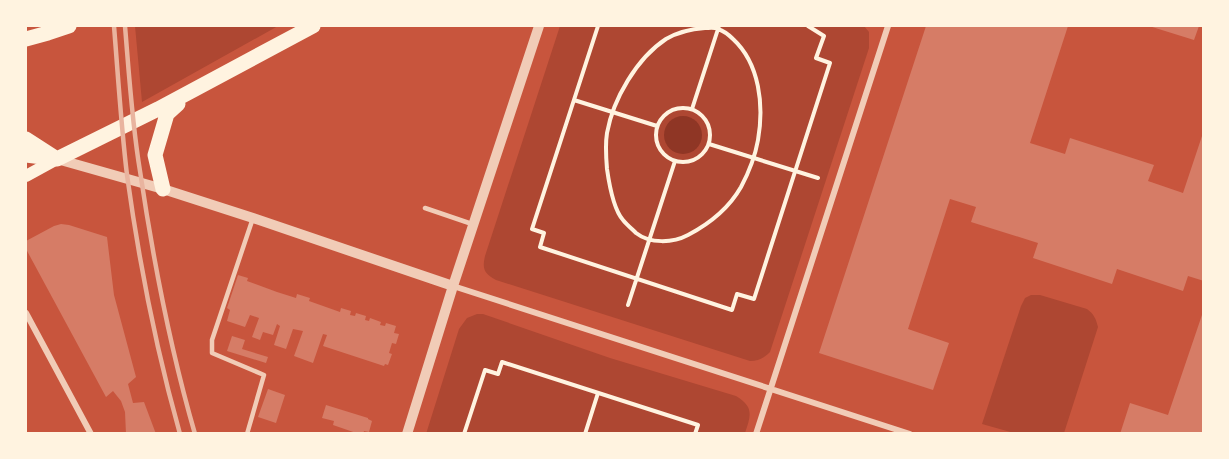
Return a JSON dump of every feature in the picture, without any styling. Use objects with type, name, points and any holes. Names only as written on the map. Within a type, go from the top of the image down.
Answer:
[{"type":"main road","points":[[26,39],[69,26]]},
{"type":"main road","points":[[26,176],[313,26]]},
{"type":"main road","points":[[163,189],[154,155],[167,114],[196,88]]},
{"type":"main road","points":[[26,139],[57,159]]},
{"type":"main road","points":[[26,155],[57,159]]},
{"type":"street","points":[[407,434],[539,26]]},
{"type":"street","points":[[756,434],[888,26]]},
{"type":"street","points":[[57,159],[163,189],[253,218],[453,286],[910,434]]},
{"type":"street","points":[[26,313],[91,434]]},
{"type":"lane","points":[[425,208],[474,225]]},
{"type":"lane","points":[[247,434],[264,375],[212,353],[212,340],[253,218]]},
{"type":"path","points":[[598,26],[532,229],[544,233],[540,247],[732,310],[737,294],[754,299],[830,63],[816,58],[824,36],[808,26]]},
{"type":"path","points":[[692,108],[718,27]]},
{"type":"path","points":[[718,27],[742,47],[756,77],[760,99],[760,120],[754,158],[740,189],[713,219],[680,239],[664,241],[649,239],[639,235],[621,219],[609,186],[606,153],[612,112],[633,73],[649,54],[667,39],[689,29],[718,27]]},
{"type":"path","points":[[574,100],[657,126]]},
{"type":"path","points":[[680,107],[692,108],[707,121],[711,132],[709,144],[696,159],[685,162],[675,160],[665,155],[659,147],[656,136],[657,126],[670,111],[680,107]]},
{"type":"path","points":[[709,144],[818,178]]},
{"type":"path","points":[[628,305],[675,160]]},
{"type":"path","points":[[464,434],[485,370],[498,375],[502,362],[698,425],[695,434]]},
{"type":"path","points":[[585,434],[598,393]]},
{"type":"shaded area","points":[[135,26],[278,26],[142,102]]},
{"type":"shaded area","points":[[560,26],[864,26],[869,32],[869,48],[770,352],[763,357],[750,361],[496,280],[485,270],[485,256]]},
{"type":"shaded area","points":[[683,116],[696,122],[702,135],[696,148],[683,154],[670,148],[664,135],[670,122]]},
{"type":"shaded area","points":[[1040,295],[1087,309],[1094,317],[1098,327],[1064,433],[1014,433],[982,424],[1021,306],[1025,298]]},
{"type":"shaded area","points":[[483,314],[610,358],[736,396],[746,404],[750,412],[745,433],[426,434],[459,329],[467,318]]},
{"type":"building","points":[[926,26],[1068,26],[1030,143],[1065,154],[1070,138],[1154,165],[1148,181],[1183,193],[1204,130],[1204,281],[1188,276],[1183,291],[1117,269],[1112,284],[1033,258],[1038,243],[971,222],[976,207],[950,199],[908,329],[949,343],[933,390],[819,353]]},
{"type":"building","points":[[1149,26],[1199,26],[1194,40]]},
{"type":"building","points":[[61,224],[107,237],[114,295],[136,377],[128,384],[133,403],[144,402],[156,434],[126,434],[125,412],[121,401],[113,391],[106,397],[26,249],[26,241]]},
{"type":"building","points":[[238,275],[248,278],[247,281],[277,292],[296,298],[297,294],[310,298],[309,301],[340,312],[341,308],[351,311],[350,315],[355,316],[356,313],[366,316],[365,320],[369,321],[370,318],[381,322],[380,325],[385,326],[386,323],[396,326],[394,333],[399,334],[396,344],[392,343],[389,353],[392,354],[388,365],[384,366],[323,346],[327,335],[323,334],[313,363],[294,356],[303,331],[293,329],[286,349],[274,345],[280,326],[277,324],[273,335],[263,332],[260,340],[252,337],[259,318],[250,315],[245,327],[227,321],[230,310],[227,308]]},
{"type":"building","points":[[1204,309],[1204,434],[1120,434],[1130,403],[1168,415]]},
{"type":"building","points":[[232,336],[245,340],[242,349],[268,357],[266,363],[227,351]]},
{"type":"building","points":[[268,389],[285,395],[276,423],[258,417]]},
{"type":"building","points":[[326,405],[368,418],[372,421],[369,432],[364,431],[363,434],[359,434],[333,425],[334,421],[322,418]]},
{"type":"railway","points":[[114,26],[127,175],[137,240],[156,338],[180,434]]},
{"type":"railway","points":[[125,26],[135,135],[151,237],[170,336],[195,434]]}]
